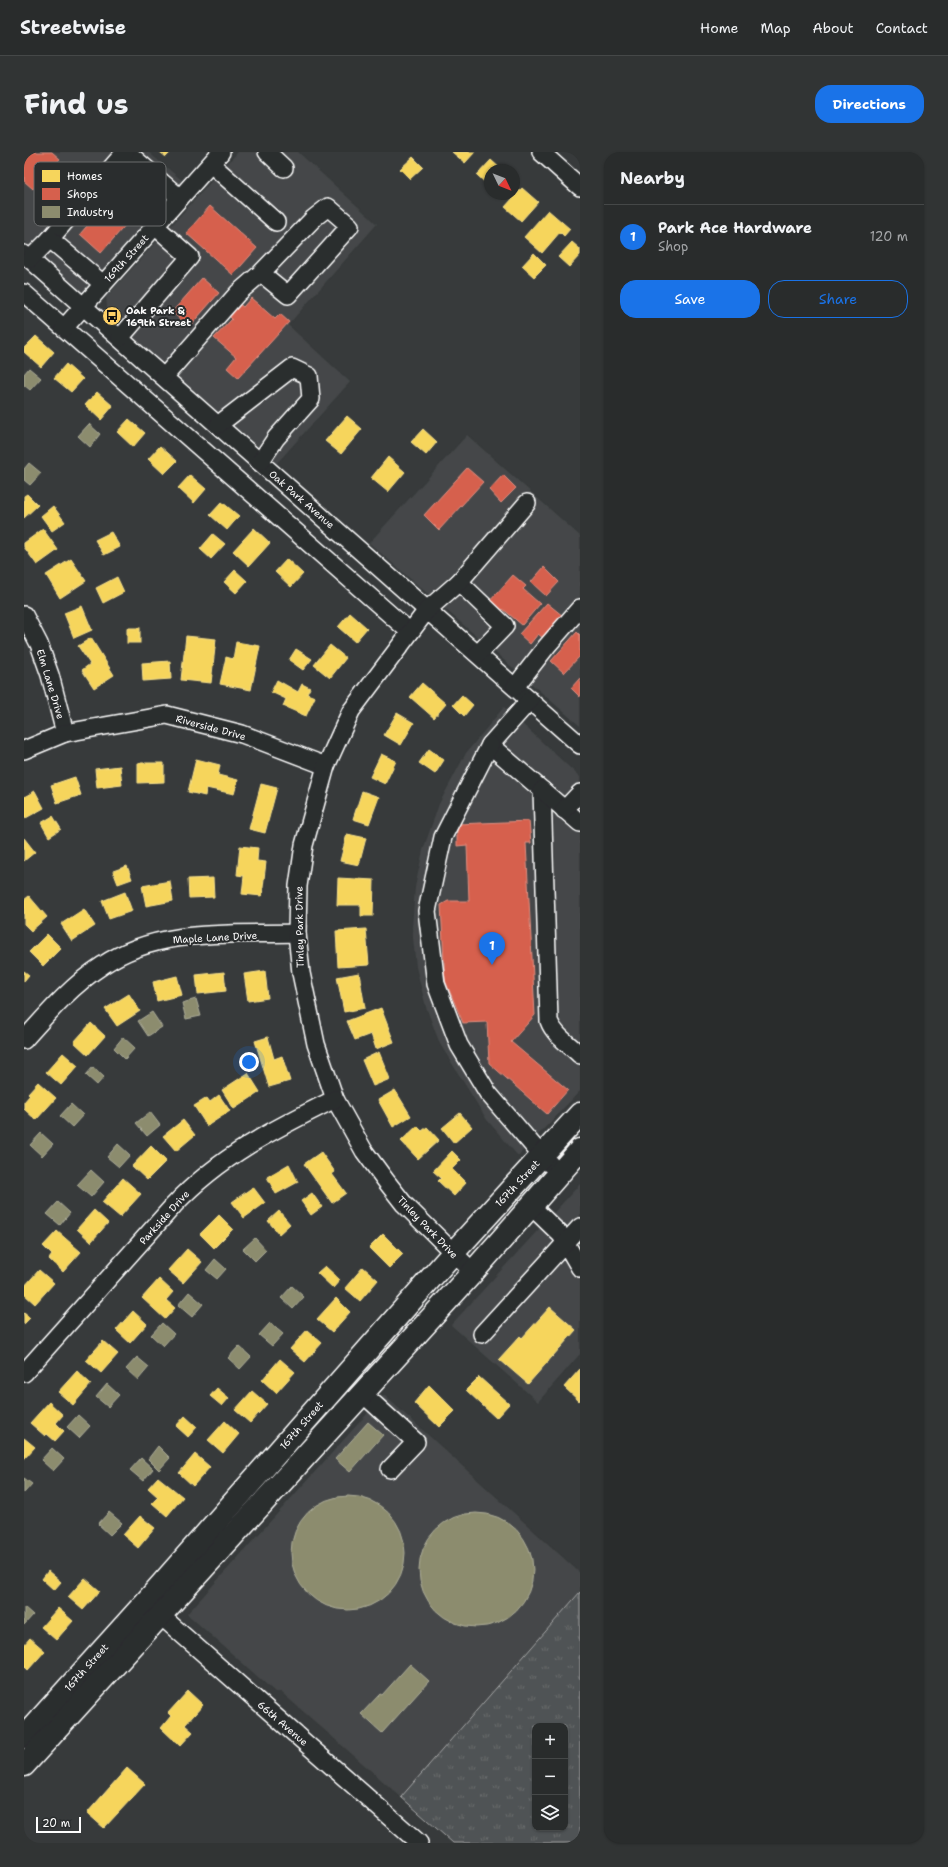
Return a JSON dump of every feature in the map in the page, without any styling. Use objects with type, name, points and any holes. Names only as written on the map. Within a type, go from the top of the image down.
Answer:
[{"type":"main road","name":"167th Street","points":[[24,1765],[153,1608],[453,1253],[580,1114]]},
{"type":"main road","name":"167th Street","points":[[24,1737],[153,1608],[362,1393],[473,1272],[580,1150]]},
{"type":"street","points":[[117,162],[126,152],[138,162]]},
{"type":"street","points":[[267,152],[284,168]]},
{"type":"street","points":[[541,152],[580,187]]},
{"type":"street","points":[[216,158],[276,222]]},
{"type":"street","name":"169th Street","points":[[166,214],[216,158]]},
{"type":"street","points":[[166,186],[180,198]]},
{"type":"street","points":[[164,377],[238,293],[261,273],[314,218],[328,207],[350,226],[288,295],[261,273]]},
{"type":"street","points":[[27,257],[50,240],[62,226]]},
{"type":"street","points":[[120,338],[190,257],[155,226]]},
{"type":"street","name":"169th Street","points":[[64,328],[155,226]]},
{"type":"street","points":[[50,240],[103,284]]},
{"type":"street","name":"Oak Park Avenue","points":[[27,257],[580,745]]},
{"type":"street","points":[[24,293],[410,632]]},
{"type":"street","points":[[218,425],[292,368],[309,376],[311,399],[276,438],[260,462]]},
{"type":"street","name":"Tinley Park Drive","points":[[473,1272],[404,1204],[364,1151],[335,1099],[316,1044],[308,1013],[301,973],[297,933],[298,886],[304,845],[326,766],[351,711],[428,610],[459,582],[527,503]]},
{"type":"street","points":[[459,582],[505,626],[478,654]]},
{"type":"street","points":[[515,687],[547,646],[580,608]]},
{"type":"street","name":"Elm Lane Drive","points":[[24,615],[39,644],[50,675],[65,732]]},
{"type":"street","points":[[530,700],[490,745],[443,837],[427,911],[436,984],[459,1045],[488,1093],[542,1156],[559,1173]]},
{"type":"street","name":"Riverside Drive","points":[[24,750],[65,732],[167,715],[242,734],[326,766]]},
{"type":"street","points":[[490,745],[580,823]]},
{"type":"street","points":[[542,790],[549,1021],[551,1028],[556,1034],[580,1054]]},
{"type":"street","points":[[564,810],[580,793]]},
{"type":"street","name":"Maple Lane Drive","points":[[24,1040],[47,1014],[83,979],[104,964],[123,954],[155,942],[181,936],[297,933]]},
{"type":"street","name":"Parkside Drive","points":[[24,1373],[174,1205],[199,1180],[252,1142],[335,1099]]},
{"type":"street","points":[[531,1206],[561,1235],[580,1268]]},
{"type":"street","points":[[482,1334],[580,1227]]},
{"type":"street","points":[[362,1393],[416,1442],[390,1469]]},
{"type":"street","name":"66th Avenue","points":[[153,1608],[420,1843]]},
{"type":"shaded area","points":[[24,152],[148,152],[160,162],[34,162],[34,226],[144,226],[83,294],[24,241]]},
{"type":"shaded area","points":[[238,152],[298,152],[377,224],[288,325],[350,382],[277,463],[108,317],[106,297]]},
{"type":"shaded area","points":[[166,167],[184,182],[166,202]]},
{"type":"shaded area","points":[[467,435],[580,536],[580,726],[369,543]]},
{"type":"shaded area","points":[[504,707],[580,777],[580,1091],[518,1156],[487,1120],[440,1044],[426,1007],[416,967],[412,928],[415,887],[423,850],[439,804],[466,753]]},
{"type":"shaded area","points":[[580,1184],[580,1354],[538,1402],[451,1325]]},
{"type":"shaded area","points":[[384,1395],[580,1573],[580,1592],[401,1797],[281,1692],[275,1692],[187,1614]]},
{"type":"green space","points":[[580,1592],[580,1843],[453,1843],[401,1797]]},
{"type":"building: Homes","points":[[160,152],[171,152],[166,157]]},
{"type":"building: Homes","points":[[452,152],[475,152],[465,163]]},
{"type":"building: Homes","points":[[413,157],[423,167],[410,179],[400,169]]},
{"type":"building: Homes","points":[[491,160],[495,164],[487,164]]},
{"type":"building: Homes","points":[[484,168],[484,181],[477,175]]},
{"type":"building: Homes","points":[[522,188],[538,202],[521,221],[505,207],[511,200],[520,200],[520,190]]},
{"type":"building: Homes","points":[[548,210],[570,229],[564,236],[560,232],[542,253],[524,237]]},
{"type":"building: Homes","points":[[572,242],[580,249],[580,255],[569,267],[558,257]]},
{"type":"building: Homes","points":[[534,253],[546,265],[534,277],[522,266]]},
{"type":"building: Homes","points":[[36,336],[54,352],[41,367],[24,352],[24,348]]},
{"type":"building: Homes","points":[[66,364],[83,379],[71,392],[54,378]]},
{"type":"building: Homes","points":[[97,392],[113,406],[101,420],[85,405]]},
{"type":"building: Homes","points":[[347,416],[362,429],[341,454],[325,441]]},
{"type":"building: Homes","points":[[129,419],[145,433],[133,447],[117,432]]},
{"type":"building: Homes","points":[[423,429],[437,442],[426,455],[411,442]]},
{"type":"building: Homes","points":[[160,446],[177,461],[164,474],[148,459]]},
{"type":"building: Homes","points":[[388,457],[405,472],[388,492],[371,478]]},
{"type":"building: Homes","points":[[190,475],[206,489],[194,503],[178,488]]},
{"type":"building: Homes","points":[[27,494],[38,505],[24,518],[24,496]]},
{"type":"building: Homes","points":[[222,502],[239,516],[227,530],[210,515]]},
{"type":"building: Homes","points":[[53,506],[65,522],[52,531],[41,516]]},
{"type":"building: Homes","points":[[254,528],[270,543],[249,566],[233,551]]},
{"type":"building: Homes","points":[[43,529],[58,550],[37,565],[24,547],[24,543]]},
{"type":"building: Homes","points":[[111,532],[120,547],[104,555],[95,540]]},
{"type":"building: Homes","points":[[213,534],[225,544],[211,559],[200,549]]},
{"type":"building: Homes","points":[[71,559],[86,581],[60,598],[46,575]]},
{"type":"building: Homes","points":[[287,559],[303,574],[291,587],[275,572]]},
{"type":"building: Homes","points":[[235,570],[247,581],[236,593],[224,582]]},
{"type":"building: Homes","points":[[117,577],[124,592],[103,603],[96,588]]},
{"type":"building: Homes","points":[[82,606],[92,630],[74,638],[64,613]]},
{"type":"building: Homes","points":[[350,613],[367,628],[355,642],[338,627]]},
{"type":"building: Homes","points":[[127,628],[140,628],[140,643],[127,643]]},
{"type":"building: Homes","points":[[186,636],[216,639],[211,683],[181,680]]},
{"type":"building: Homes","points":[[91,638],[114,675],[94,688],[82,670],[90,664],[78,646]]},
{"type":"building: Homes","points":[[236,642],[260,646],[251,690],[220,684],[226,657],[233,659]]},
{"type":"building: Homes","points":[[330,645],[346,658],[330,678],[314,665]]},
{"type":"building: Homes","points":[[296,649],[312,659],[303,670],[289,660]]},
{"type":"building: Homes","points":[[170,661],[171,679],[143,681],[142,663]]},
{"type":"building: Homes","points":[[277,680],[298,692],[302,684],[310,688],[307,694],[315,697],[306,716],[283,706],[286,699],[271,692]]},
{"type":"building: Homes","points":[[422,683],[446,704],[434,718],[410,697]]},
{"type":"building: Homes","points":[[462,695],[473,705],[464,716],[453,705]]},
{"type":"building: Homes","points":[[397,713],[414,723],[401,745],[384,735]]},
{"type":"building: Homes","points":[[429,749],[444,760],[435,774],[419,763]]},
{"type":"building: Homes","points":[[381,754],[396,761],[385,784],[370,777]]},
{"type":"building: Homes","points":[[196,759],[220,765],[218,775],[238,780],[234,794],[206,788],[205,796],[188,792]]},
{"type":"building: Homes","points":[[138,763],[164,763],[164,782],[138,783]]},
{"type":"building: Homes","points":[[120,766],[122,785],[97,788],[95,769]]},
{"type":"building: Homes","points":[[75,777],[81,795],[57,803],[51,785]]},
{"type":"building: Homes","points":[[261,784],[277,788],[265,833],[249,829]]},
{"type":"building: Homes","points":[[35,791],[44,808],[24,819],[24,797]]},
{"type":"building: Homes","points":[[362,791],[379,797],[369,824],[353,819]]},
{"type":"building: Homes","points":[[53,816],[61,829],[49,837],[41,823]]},
{"type":"building: Homes","points":[[347,834],[366,838],[359,865],[340,861]]},
{"type":"building: Homes","points":[[24,838],[35,852],[24,861]]},
{"type":"building: Homes","points":[[240,846],[258,848],[257,861],[266,862],[262,896],[242,894],[244,876],[237,875]]},
{"type":"building: Homes","points":[[127,866],[132,879],[118,884],[113,871]]},
{"type":"building: Homes","points":[[213,878],[214,897],[189,898],[188,879]]},
{"type":"building: Homes","points":[[338,878],[374,880],[373,916],[361,916],[361,905],[337,905]]},
{"type":"building: Homes","points":[[170,881],[173,901],[146,906],[142,886]]},
{"type":"building: Homes","points":[[125,892],[132,911],[109,919],[102,901]]},
{"type":"building: Homes","points":[[29,896],[47,917],[31,931],[24,924],[24,900]]},
{"type":"building: Homes","points":[[84,909],[95,926],[72,941],[61,924]]},
{"type":"building: Homes","points":[[366,929],[369,965],[338,967],[336,931]]},
{"type":"building: Homes","points":[[47,934],[61,948],[43,966],[29,952]]},
{"type":"building: Homes","points":[[24,971],[29,975],[24,981]]},
{"type":"building: Homes","points":[[265,971],[268,998],[248,1001],[244,974]]},
{"type":"building: Homes","points":[[224,972],[226,991],[198,994],[196,975]]},
{"type":"building: Homes","points":[[359,973],[365,1008],[344,1012],[337,977]]},
{"type":"building: Homes","points":[[177,976],[182,995],[157,1001],[153,982]]},
{"type":"building: Homes","points":[[129,994],[140,1011],[117,1026],[105,1009]]},
{"type":"building: Homes","points":[[381,1008],[394,1042],[376,1049],[371,1034],[355,1040],[347,1021]]},
{"type":"building: Homes","points":[[91,1023],[105,1036],[88,1055],[74,1042]]},
{"type":"building: Homes","points":[[268,1037],[274,1059],[282,1056],[290,1081],[269,1087],[255,1041]]},
{"type":"building: Homes","points":[[379,1052],[390,1079],[373,1086],[362,1060]]},
{"type":"building: Homes","points":[[63,1053],[78,1066],[61,1085],[46,1072]]},
{"type":"building: Homes","points":[[248,1073],[260,1092],[234,1109],[222,1090]]},
{"type":"building: Homes","points":[[38,1082],[56,1098],[36,1120],[24,1109],[24,1102],[30,1095],[28,1093]]},
{"type":"building: Homes","points":[[395,1090],[411,1116],[393,1127],[378,1100]]},
{"type":"building: Homes","points":[[219,1095],[230,1111],[207,1126],[194,1106],[207,1098],[210,1102]]},
{"type":"building: Homes","points":[[460,1113],[472,1127],[454,1143],[442,1128]]},
{"type":"building: Homes","points":[[183,1120],[195,1135],[176,1151],[163,1136]]},
{"type":"building: Homes","points":[[417,1126],[422,1131],[427,1127],[439,1140],[418,1159],[401,1141]]},
{"type":"building: Homes","points":[[151,1146],[166,1161],[147,1180],[132,1166]]},
{"type":"building: Homes","points":[[452,1151],[461,1160],[452,1169],[466,1183],[454,1196],[438,1181],[441,1178],[433,1171]]},
{"type":"building: Homes","points":[[321,1152],[335,1172],[332,1174],[346,1193],[332,1203],[304,1164]]},
{"type":"building: Homes","points":[[289,1164],[298,1182],[276,1194],[267,1177]]},
{"type":"building: Homes","points":[[123,1178],[141,1194],[120,1217],[102,1202]]},
{"type":"building: Homes","points":[[253,1187],[265,1203],[244,1218],[232,1202]]},
{"type":"building: Homes","points":[[312,1193],[322,1207],[311,1215],[301,1201]]},
{"type":"building: Homes","points":[[94,1210],[108,1223],[91,1242],[77,1229]]},
{"type":"building: Homes","points":[[279,1211],[290,1224],[279,1234],[268,1221]]},
{"type":"building: Homes","points":[[219,1215],[233,1229],[214,1248],[200,1234]]},
{"type":"building: Homes","points":[[57,1231],[81,1252],[63,1272],[49,1259],[52,1255],[43,1246]]},
{"type":"building: Homes","points":[[383,1234],[403,1254],[389,1268],[369,1248]]},
{"type":"building: Homes","points":[[187,1249],[202,1262],[183,1283],[168,1270]]},
{"type":"building: Homes","points":[[325,1266],[340,1280],[333,1288],[317,1273]]},
{"type":"building: Homes","points":[[363,1267],[378,1280],[360,1301],[345,1288]]},
{"type":"building: Homes","points":[[39,1270],[54,1283],[35,1304],[24,1294],[24,1287]]},
{"type":"building: Homes","points":[[159,1279],[173,1292],[166,1300],[175,1308],[165,1319],[142,1298]]},
{"type":"building: Homes","points":[[336,1298],[350,1312],[332,1332],[317,1319]]},
{"type":"building: Homes","points":[[550,1307],[576,1330],[528,1384],[499,1359],[520,1336],[522,1338]]},
{"type":"building: Homes","points":[[133,1311],[147,1324],[130,1343],[116,1330]]},
{"type":"building: Homes","points":[[24,1313],[30,1318],[24,1324]]},
{"type":"building: Homes","points":[[307,1330],[322,1343],[305,1362],[290,1349]]},
{"type":"building: Homes","points":[[103,1341],[118,1354],[101,1373],[86,1360]]},
{"type":"building: Homes","points":[[280,1359],[295,1372],[276,1393],[262,1380]]},
{"type":"building: Homes","points":[[580,1369],[580,1400],[579,1401],[564,1387]]},
{"type":"building: Homes","points":[[77,1371],[91,1384],[73,1405],[58,1392]]},
{"type":"building: Homes","points":[[479,1377],[509,1404],[496,1418],[466,1390]]},
{"type":"building: Homes","points":[[429,1385],[455,1411],[439,1427],[414,1403]]},
{"type":"building: Homes","points":[[217,1388],[229,1398],[222,1406],[210,1396]]},
{"type":"building: Homes","points":[[252,1391],[267,1404],[250,1423],[235,1410]]},
{"type":"building: Homes","points":[[49,1402],[63,1415],[56,1423],[64,1431],[55,1441],[47,1434],[45,1436],[30,1423]]},
{"type":"building: Homes","points":[[185,1416],[197,1427],[188,1437],[176,1426]]},
{"type":"building: Homes","points":[[225,1421],[239,1434],[223,1453],[208,1440]]},
{"type":"building: Homes","points":[[24,1438],[35,1447],[24,1459]]},
{"type":"building: Homes","points":[[195,1454],[210,1467],[193,1486],[179,1473]]},
{"type":"building: Homes","points":[[158,1477],[183,1497],[167,1516],[152,1503],[158,1497],[148,1488]]},
{"type":"building: Homes","points":[[140,1516],[155,1528],[138,1548],[123,1535]]},
{"type":"building: Homes","points":[[48,1571],[61,1582],[54,1590],[42,1579]]},
{"type":"building: Homes","points":[[85,1578],[100,1591],[83,1610],[68,1597]]},
{"type":"building: Homes","points":[[58,1608],[73,1621],[56,1640],[41,1627]]},
{"type":"building: Homes","points":[[30,1638],[45,1651],[28,1670],[24,1666],[24,1645]]},
{"type":"building: Homes","points":[[188,1691],[203,1705],[185,1725],[193,1732],[180,1746],[161,1728],[171,1716],[168,1713]]},
{"type":"building: Homes","points":[[127,1768],[145,1784],[104,1828],[87,1813]]},
{"type":"building: Shops","points":[[28,152],[52,152],[60,159],[57,162],[34,162],[33,189],[24,181],[24,156]]},
{"type":"building: Shops","points":[[210,206],[257,248],[233,275],[186,233]]},
{"type":"building: Shops","points":[[87,226],[125,226],[101,253],[80,234]]},
{"type":"building: Shops","points":[[202,278],[219,293],[189,327],[172,312]]},
{"type":"building: Shops","points":[[251,298],[275,319],[280,314],[289,322],[238,378],[227,368],[236,357],[214,338],[232,319],[228,315],[238,303],[243,307]]},
{"type":"building: Shops","points":[[467,468],[483,482],[439,530],[424,515]]},
{"type":"building: Shops","points":[[503,475],[516,488],[501,503],[489,490]]},
{"type":"building: Shops","points":[[544,567],[559,582],[546,596],[531,582]]},
{"type":"building: Shops","points":[[513,575],[526,586],[523,589],[540,604],[522,625],[503,609],[501,612],[489,602]]},
{"type":"building: Shops","points":[[547,603],[563,616],[543,638],[538,634],[530,644],[519,634]]},
{"type":"building: Shops","points":[[577,632],[580,635],[580,656],[564,673],[551,661]]},
{"type":"building: Shops","points":[[580,678],[580,697],[571,688]]},
{"type":"building: Shops","points":[[529,821],[531,843],[526,843],[535,1015],[511,1042],[568,1090],[547,1114],[489,1063],[487,1022],[463,1023],[445,980],[441,905],[448,901],[469,901],[467,845],[457,846],[457,824]]},
{"type":"building: Industry","points":[[29,368],[41,378],[30,390],[24,385],[24,374]]},
{"type":"building: Industry","points":[[89,424],[100,434],[90,447],[78,436]]},
{"type":"building: Industry","points":[[29,463],[41,473],[30,485],[24,480],[24,469]]},
{"type":"building: Industry","points":[[196,999],[201,1016],[186,1019],[182,1003]]},
{"type":"building: Industry","points":[[152,1012],[162,1027],[148,1036],[138,1021]]},
{"type":"building: Industry","points":[[123,1037],[135,1048],[125,1059],[114,1048]]},
{"type":"building: Industry","points":[[93,1067],[104,1077],[97,1085],[86,1075]]},
{"type":"building: Industry","points":[[71,1104],[83,1115],[72,1127],[60,1116]]},
{"type":"building: Industry","points":[[150,1112],[160,1125],[147,1136],[136,1123]]},
{"type":"building: Industry","points":[[41,1133],[53,1144],[42,1156],[30,1145]]},
{"type":"building: Industry","points":[[118,1144],[130,1155],[119,1167],[107,1157]]},
{"type":"building: Industry","points":[[91,1170],[104,1182],[91,1197],[77,1185]]},
{"type":"building: Industry","points":[[58,1202],[70,1213],[60,1225],[47,1214]]},
{"type":"building: Industry","points":[[255,1238],[266,1250],[255,1261],[243,1249]]},
{"type":"building: Industry","points":[[215,1259],[226,1269],[217,1279],[206,1270]]},
{"type":"building: Industry","points":[[292,1286],[304,1297],[293,1309],[281,1298]]},
{"type":"building: Industry","points":[[189,1292],[203,1304],[192,1317],[178,1305]]},
{"type":"building: Industry","points":[[162,1323],[174,1334],[163,1346],[151,1335]]},
{"type":"building: Industry","points":[[270,1323],[283,1334],[272,1346],[259,1335]]},
{"type":"building: Industry","points":[[239,1346],[251,1357],[240,1369],[228,1358]]},
{"type":"building: Industry","points":[[137,1357],[149,1367],[138,1380],[126,1369]]},
{"type":"building: Industry","points":[[107,1384],[119,1395],[108,1407],[96,1397]]},
{"type":"building: Industry","points":[[78,1415],[90,1426],[79,1438],[67,1427]]},
{"type":"building: Industry","points":[[368,1422],[383,1435],[350,1472],[335,1459]]},
{"type":"building: Industry","points":[[158,1446],[170,1458],[159,1470],[148,1459]]},
{"type":"building: Industry","points":[[52,1448],[64,1459],[53,1471],[41,1460]]},
{"type":"building: Industry","points":[[141,1458],[153,1469],[143,1481],[130,1470]]},
{"type":"building: Industry","points":[[24,1478],[32,1484],[24,1493]]},
{"type":"building: Industry","points":[[348,1496],[370,1500],[389,1512],[401,1531],[405,1553],[401,1575],[389,1594],[370,1606],[348,1610],[326,1606],[307,1594],[295,1575],[291,1553],[295,1531],[307,1512],[326,1500]]},
{"type":"building: Industry","points":[[109,1512],[122,1523],[110,1535],[98,1524]]},
{"type":"building: Industry","points":[[476,1513],[498,1517],[517,1529],[529,1548],[533,1570],[529,1592],[517,1611],[498,1623],[476,1627],[454,1623],[435,1611],[423,1592],[419,1570],[423,1548],[435,1529],[454,1517]]},
{"type":"building: Industry","points":[[24,1607],[33,1615],[24,1625]]},
{"type":"building: Industry","points":[[410,1664],[429,1681],[382,1733],[361,1714],[380,1694],[382,1695]]},
{"type":"place","name":"Oak Park & 169th Street","points":[[112,316]]},
{"type":"place","name":"Park Ace Hardware","points":[[492,965]]}]
